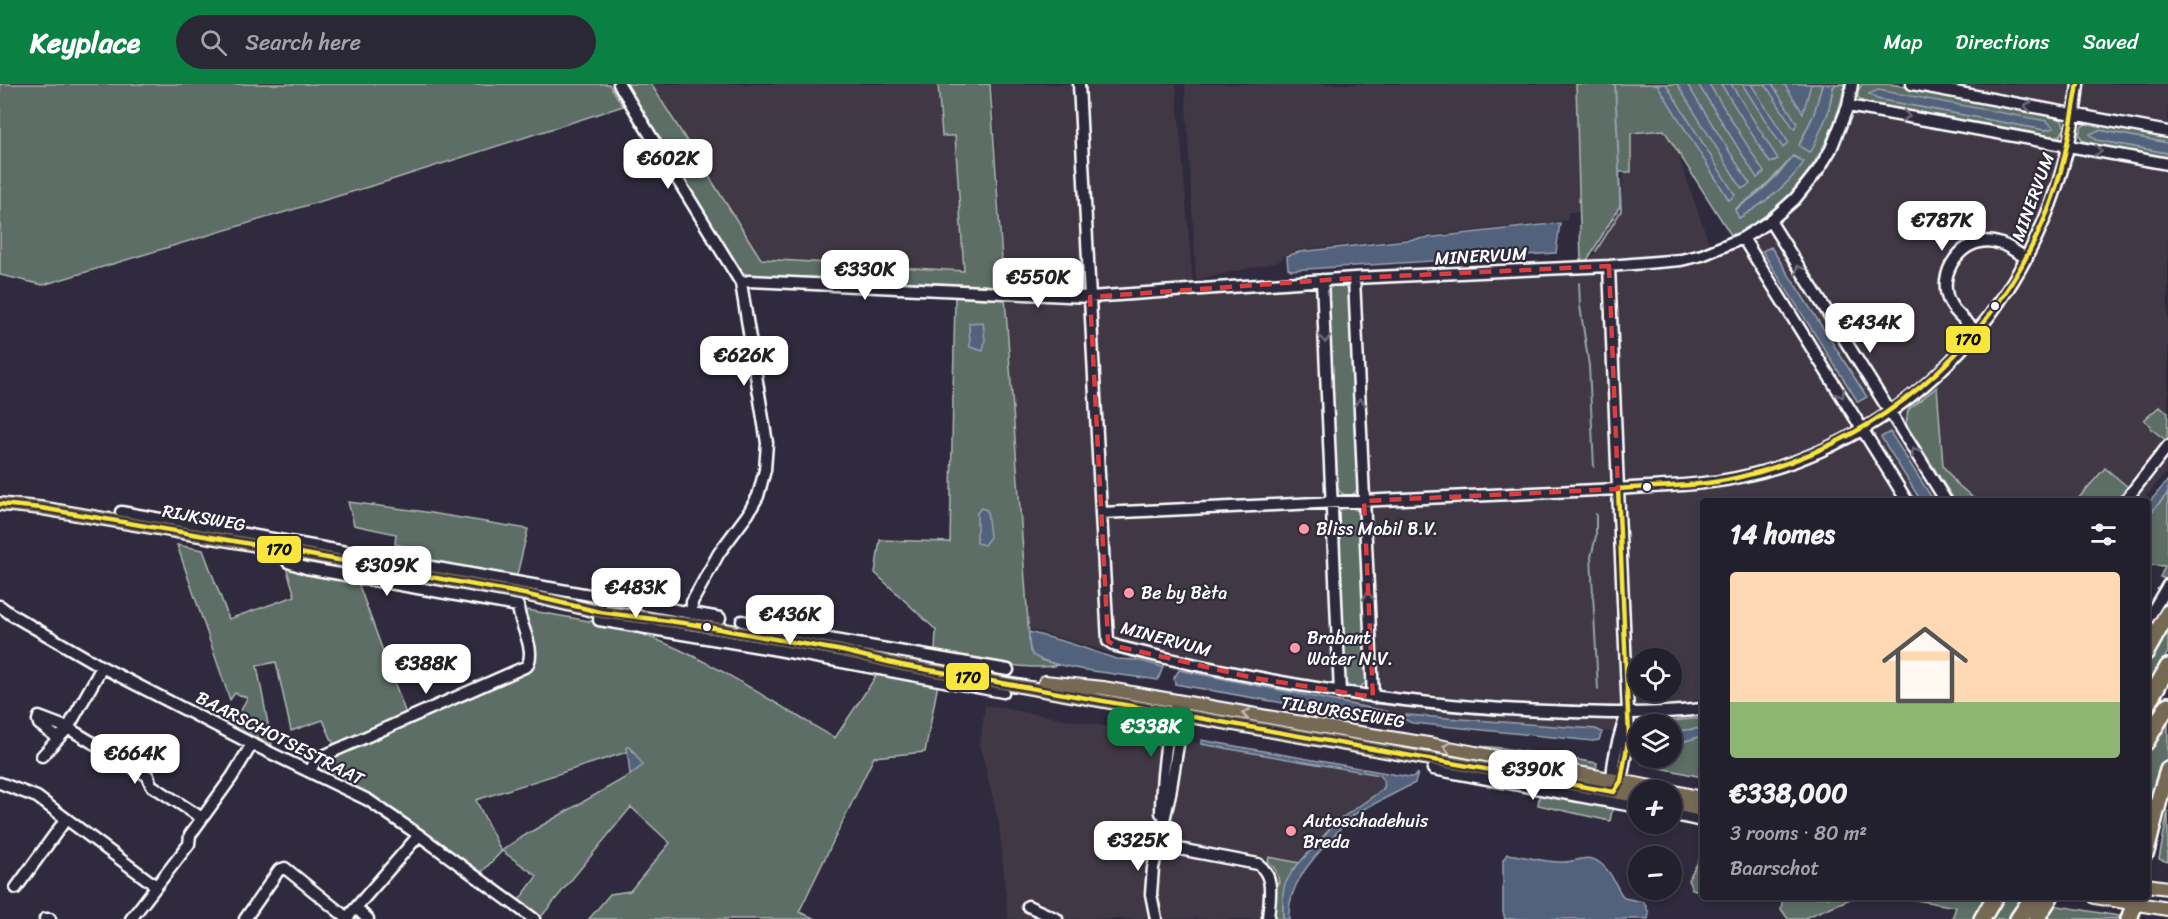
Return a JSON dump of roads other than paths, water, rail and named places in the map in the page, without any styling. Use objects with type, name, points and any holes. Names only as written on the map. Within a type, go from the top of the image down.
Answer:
[{"type":"highway","points":[[2150,645],[2168,613]]},
{"type":"highway","points":[[2150,699],[2168,667]]},
{"type":"highway","points":[[2150,735],[2168,705]]},
{"type":"highway","points":[[2150,836],[2168,770]]},
{"type":"highway","points":[[1982,919],[1993,900]]},
{"type":"highway","points":[[2129,919],[2137,900]]},
{"type":"main road","name":"RIJKSWEG","points":[[0,504],[123,516],[281,546],[521,600],[625,609],[652,618],[690,619],[843,646],[901,666],[1008,681]]},
{"type":"main road","name":"TILBURGSEWEG","points":[[1008,681],[1179,709],[1628,794]]},
{"type":"main road","name":"TILBURGSEWEG","points":[[1179,709],[1304,724],[1434,745],[1628,782]]},
{"type":"main road","name":"TILBURGSEWEG","points":[[1682,794],[1700,798]]},
{"type":"main road","points":[[1682,806],[1700,810]]},
{"type":"main road","points":[[2150,886],[2168,888]]},
{"type":"main road","points":[[2137,900],[2168,909]]},
{"type":"street","points":[[619,84],[741,283],[767,443],[765,470],[753,505],[719,553],[692,603],[690,619]]},
{"type":"street","name":"MINERVUM","points":[[1079,84],[1108,641],[1116,646],[1254,678],[1373,697],[1506,710],[1627,713],[1700,709]]},
{"type":"street","name":"MINERVUM","points":[[1090,297],[1354,278],[1609,266],[1681,260],[1702,255],[1743,238],[1770,221],[1795,199],[1819,169],[1839,131],[1848,106],[1852,84]]},
{"type":"street","points":[[1912,84],[2168,132]]},
{"type":"street","name":"MINERVUM","points":[[1101,513],[1695,484],[1737,477],[1785,464],[1821,450],[1889,412],[1952,361],[2000,303],[2027,258],[2053,201],[2069,146],[2078,84]]},
{"type":"street","name":"MINERVUM","points":[[1848,106],[2168,164]]},
{"type":"street","points":[[1770,221],[1944,498]]},
{"type":"street","points":[[1743,238],[1905,498]]},
{"type":"street","name":"MINERVUM","points":[[1977,332],[1952,307],[1948,298],[1946,285],[1949,268],[1958,253],[1983,242],[1998,242],[2027,258]]},
{"type":"street","points":[[1609,266],[1629,736],[1614,792]]},
{"type":"street","points":[[1354,278],[1373,697]]},
{"type":"street","points":[[1322,280],[1340,693]]},
{"type":"street","points":[[741,283],[749,281],[1090,297]]},
{"type":"street","points":[[2127,498],[2168,446]]},
{"type":"street","name":"RIJKSWEG","points":[[281,546],[690,619],[720,618]]},
{"type":"street","points":[[2150,615],[2168,585]]},
{"type":"street","points":[[310,772],[316,759],[527,666],[531,654],[519,615],[521,600]]},
{"type":"street","name":"BAARSCHOTSESTRAAT","points":[[0,606],[102,667],[368,800],[534,919]]},
{"type":"street","name":"RIJKSWEG","points":[[601,608],[599,620],[901,666]]},
{"type":"street","name":"RIJKSWEG","points":[[742,621],[843,646],[1008,681]]},
{"type":"street","points":[[42,756],[68,728],[102,667]]},
{"type":"street","points":[[1156,919],[1151,894],[1153,868],[1162,825],[1161,793],[1179,709]]},
{"type":"street","points":[[58,738],[39,724],[39,717],[68,728],[148,776],[151,785],[202,818]]},
{"type":"street","points":[[132,919],[189,844],[190,835],[232,777],[252,744]]},
{"type":"street","points":[[1433,769],[1628,805]]},
{"type":"street","points":[[0,783],[37,797],[156,885]]},
{"type":"street","points":[[1682,816],[1700,821]]},
{"type":"street","points":[[16,888],[66,819]]},
{"type":"street","points":[[245,919],[279,870],[285,868],[346,918],[419,835]]},
{"type":"street","points":[[1158,845],[1258,864],[1266,871],[1270,882],[1268,919]]},
{"type":"street","points":[[1028,906],[1057,919]]},
{"type":"street","points":[[356,908],[369,919]]},
{"type":"street","points":[[45,919],[50,919]]},
{"type":"water","points":[[1657,84],[1666,84],[1735,195],[1729,200]]},
{"type":"water","points":[[1677,84],[1687,84],[1750,184],[1742,189]]},
{"type":"water","points":[[1698,84],[1709,84],[1764,172],[1757,178]]},
{"type":"water","points":[[1721,84],[1731,84],[1778,159],[1770,163]]},
{"type":"water","points":[[1742,84],[1751,84],[1788,142],[1783,148]]},
{"type":"water","points":[[1765,84],[1772,84],[1797,123],[1794,129]]},
{"type":"water","points":[[1784,84],[1811,84],[1803,113]]},
{"type":"water","points":[[1820,84],[1834,84],[1835,86],[1828,113],[1812,150],[1809,152],[1799,146],[1814,114],[1822,85]]},
{"type":"water","points":[[1878,90],[2047,121],[2054,128],[2045,130],[1877,99],[1869,94]]},
{"type":"water","points":[[2099,130],[2168,143],[2168,153],[2097,140],[2090,134]]},
{"type":"water","points":[[1793,156],[1804,162],[1797,171],[1775,194],[1739,218],[1735,210],[1767,186]]},
{"type":"water","points":[[1560,223],[1556,253],[1291,270],[1288,268],[1287,256],[1299,252]]},
{"type":"water","points":[[1771,247],[1867,397],[1858,402],[1762,251]]},
{"type":"water","points":[[983,322],[985,341],[983,351],[970,347],[969,323]]},
{"type":"water","points":[[1890,432],[1932,498],[1919,498],[1881,437]]},
{"type":"water","points":[[2168,480],[2168,493],[2150,514],[2150,501]]},
{"type":"water","points":[[981,508],[987,510],[990,537],[984,545],[977,543],[977,513]]},
{"type":"water","points":[[1029,632],[1116,659],[1137,660],[1163,667],[1158,680],[1055,664],[1031,653]]},
{"type":"water","points":[[1179,670],[1389,712],[1390,722],[1175,684],[1174,678]]},
{"type":"water","points":[[1407,715],[1596,729],[1602,732],[1599,740],[1593,741],[1412,723],[1402,718]]},
{"type":"water","points":[[1700,728],[1700,737],[1682,742],[1682,731]]},
{"type":"water","points":[[1201,740],[1409,777],[1414,777],[1418,773],[1415,783],[1358,812],[1349,819],[1300,877],[1290,904],[1289,919],[1283,919],[1283,893],[1293,870],[1336,822],[1382,790],[1384,781],[1380,775],[1201,744]]},
{"type":"water","points":[[627,746],[643,765],[630,775]]},
{"type":"water","points":[[1507,854],[1557,862],[1586,858],[1595,860],[1608,870],[1624,898],[1644,902],[1649,913],[1648,919],[1505,919],[1503,860]]},
{"type":"waterway","points":[[1596,251],[1621,211],[1615,84]]},
{"type":"waterway","points":[[1579,283],[1589,366],[1594,467]]},
{"type":"waterway","points":[[1596,514],[1596,536],[1591,557],[1598,689]]},
{"type":"place","name":"Bliss Mobil B.V.","points":[[1304,529]]},
{"type":"place","name":"Be by Bèta","points":[[1129,593]]},
{"type":"place","name":"Brabant Water N.V.","points":[[1295,648]]},
{"type":"place","name":"Autoschadehuis Breda","points":[[1291,831]]}]
